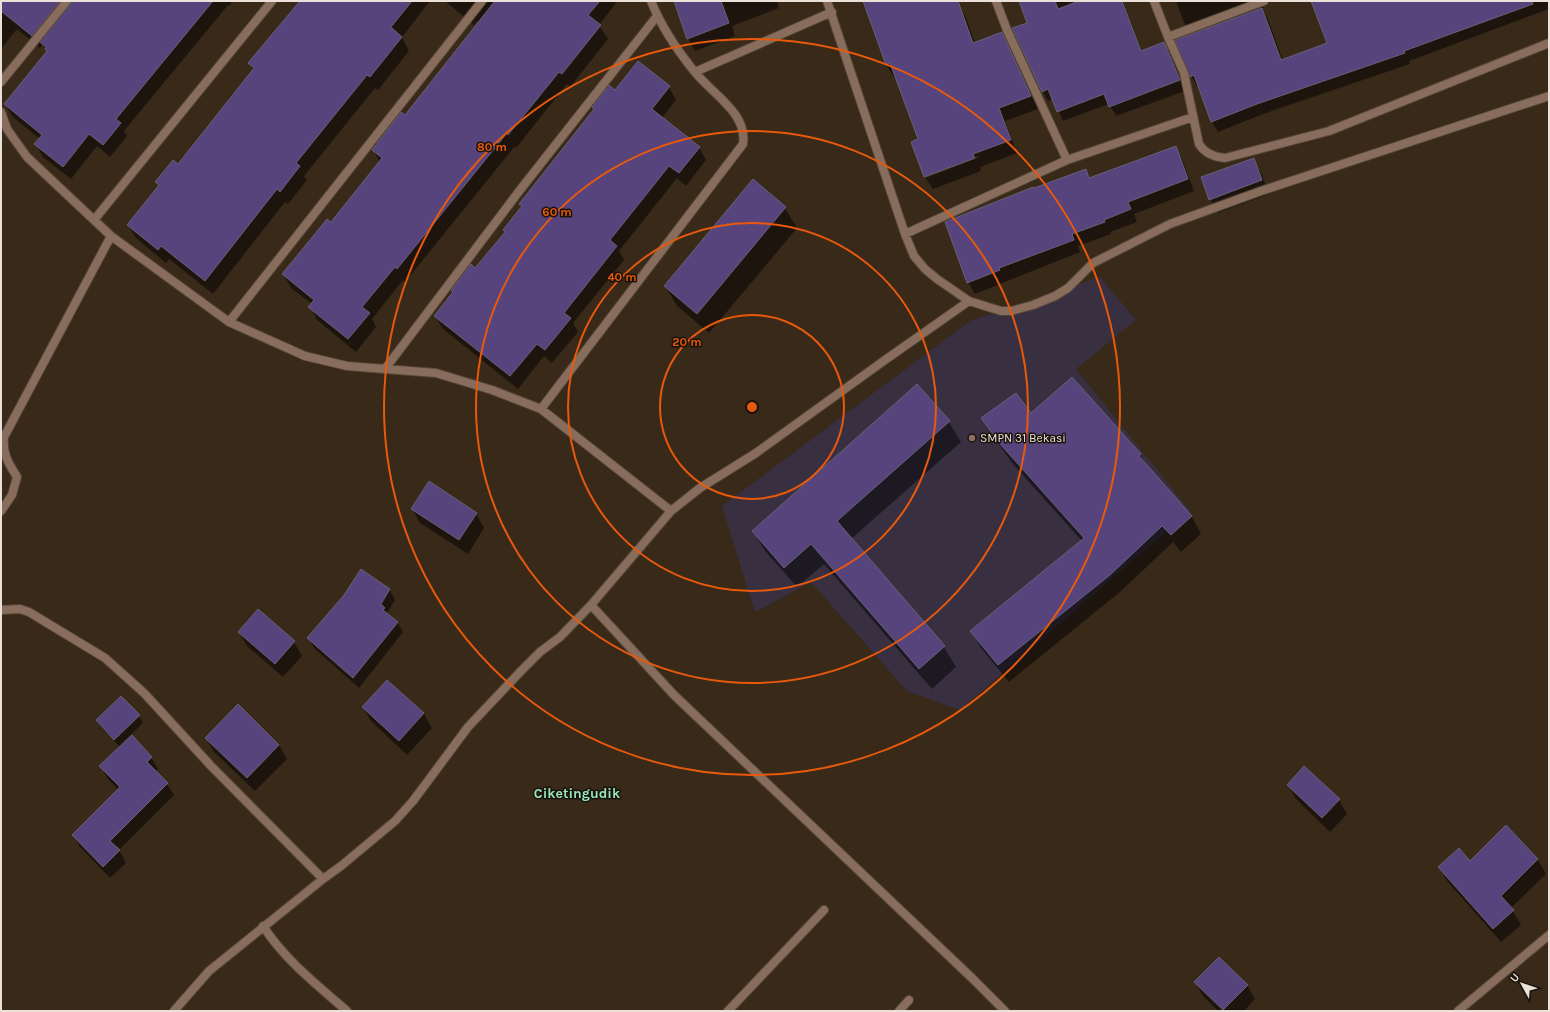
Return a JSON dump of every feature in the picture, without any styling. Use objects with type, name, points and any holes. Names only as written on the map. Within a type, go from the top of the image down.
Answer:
[{"type":"street","points":[[1,82],[67,1]]},
{"type":"street","points":[[94,220],[272,1]]},
{"type":"street","points":[[229,322],[482,1]]},
{"type":"street","points":[[541,409],[743,144],[744,136],[742,126],[734,112],[695,72],[657,16],[651,1]]},
{"type":"street","points":[[827,1],[832,12],[905,234],[914,256],[921,265],[937,279],[969,301],[1001,311],[1011,311],[1033,305],[1056,296],[1068,288],[1093,263],[1170,224],[1261,191],[1549,96]]},
{"type":"street","points":[[996,1],[1007,30],[1067,160]]},
{"type":"street","points":[[1154,1],[1184,73],[1199,144],[1201,148],[1214,157],[1225,158],[1329,131],[1549,43]]},
{"type":"street","points":[[1168,37],[1264,1]]},
{"type":"street","points":[[695,72],[832,12]]},
{"type":"street","points":[[385,369],[520,190],[657,16]]},
{"type":"street","points":[[1,112],[7,129],[27,157],[110,236],[229,322],[305,356],[347,366],[436,372],[492,390],[541,409],[671,511]]},
{"type":"street","points":[[905,234],[1067,160],[1193,117]]},
{"type":"street","points":[[1,511],[12,495],[17,478],[5,458],[3,446],[4,437],[110,236]]},
{"type":"street","points":[[174,1011],[209,970],[341,866],[395,821],[413,801],[468,727],[540,652],[560,637],[591,605],[671,511],[700,488],[756,453],[969,301]]},
{"type":"street","points":[[591,605],[674,695],[1005,1011]]},
{"type":"street","points":[[1,610],[20,609],[29,612],[105,658],[144,693],[212,767],[323,879]]},
{"type":"street","points":[[728,1011],[824,910]]},
{"type":"street","points":[[263,926],[272,939],[294,964],[346,1011]]},
{"type":"street","points":[[1458,1011],[1549,935]]},
{"type":"street","points":[[899,1011],[910,1000]]},
{"type":"shaded area","name":"SMPN 31 Bekasi","points":[[1100,277],[1136,320],[1076,369],[1190,511],[960,710],[907,691],[811,582],[755,612],[722,506],[970,321]]},
{"type":"building","points":[[1,1],[60,1],[32,36],[1,11]]},
{"type":"building","points":[[72,1],[213,1],[116,119],[121,123],[103,145],[89,134],[63,167],[34,144],[42,135],[4,104],[47,51],[45,49],[46,47],[40,42]]},
{"type":"building","points":[[300,1],[412,1],[391,27],[402,37],[370,77],[367,75],[296,163],[300,166],[280,192],[277,189],[205,281],[161,246],[158,250],[127,225],[159,185],[155,182],[173,160],[178,164],[254,68],[248,63]]},
{"type":"building","points":[[495,1],[600,1],[588,15],[601,25],[562,74],[559,72],[508,135],[507,133],[397,269],[395,267],[362,307],[370,313],[348,339],[308,307],[314,300],[282,274],[327,219],[331,222],[382,158],[372,150],[401,112],[405,115]]},
{"type":"building","points":[[674,1],[721,1],[729,23],[687,39]]},
{"type":"building","points":[[863,1],[958,1],[973,43],[1002,32],[1031,96],[999,108],[1011,140],[973,154],[975,158],[924,177],[911,142],[918,139],[890,63],[886,65]]},
{"type":"building","points":[[1019,1],[1055,1],[1058,9],[1079,1],[1122,1],[1141,51],[1164,42],[1180,80],[1109,107],[1104,94],[1057,112],[1048,89],[1042,92],[1012,28],[1027,23]]},
{"type":"building","points":[[1311,1],[1532,1],[1533,4],[1404,51],[1405,53],[1257,104],[1211,122],[1194,75],[1190,77],[1175,40],[1262,8],[1281,60],[1327,43]]},
{"type":"building","points":[[638,61],[670,86],[652,109],[700,147],[679,173],[669,166],[610,240],[617,246],[564,313],[571,318],[545,350],[537,344],[510,376],[434,316],[453,292],[451,290],[471,264],[475,268],[505,232],[503,230],[522,206],[519,204],[594,109],[592,107],[609,85],[615,90]]},
{"type":"building","points":[[1176,146],[1188,179],[1128,202],[1131,209],[1104,220],[1105,222],[1072,234],[1074,240],[999,268],[1000,270],[967,283],[945,222],[1033,187],[1034,188],[1086,169],[1089,178]]},
{"type":"building","points":[[1254,158],[1262,180],[1209,200],[1201,177]]},
{"type":"building","points":[[753,179],[786,207],[697,314],[664,286]]},
{"type":"building","points":[[1072,377],[1141,454],[1139,456],[1192,516],[1171,535],[1162,526],[1110,575],[998,665],[970,631],[1084,538],[1001,445],[981,418],[1016,393],[1031,413]]},
{"type":"building","points":[[917,384],[950,421],[837,521],[945,646],[919,669],[811,544],[784,568],[752,531]]},
{"type":"building","points":[[429,481],[477,513],[459,540],[411,509]]},
{"type":"building","points":[[361,569],[390,589],[381,604],[385,608],[383,610],[398,622],[353,678],[307,638],[344,595]]},
{"type":"building","points":[[258,609],[295,641],[275,664],[238,632]]},
{"type":"building","points":[[387,680],[424,713],[399,741],[362,707]]},
{"type":"building","points":[[121,696],[140,715],[114,740],[96,720]]},
{"type":"building","points":[[238,704],[279,745],[247,778],[205,738]]},
{"type":"building","points":[[132,735],[152,757],[147,762],[168,783],[110,841],[120,850],[103,867],[72,835],[120,787],[99,766]]},
{"type":"building","points":[[1304,766],[1340,799],[1322,818],[1287,785]]},
{"type":"building","points":[[1506,825],[1538,859],[1501,896],[1514,910],[1493,929],[1438,867],[1459,848],[1470,861]]},
{"type":"building","points":[[1219,957],[1248,985],[1223,1010],[1194,982]]},
{"type":"place","name":"SMPN 31 Bekasi","points":[[972,438]]},
{"type":"district","name":"Ciketingudik","points":[[577,793]]}]
